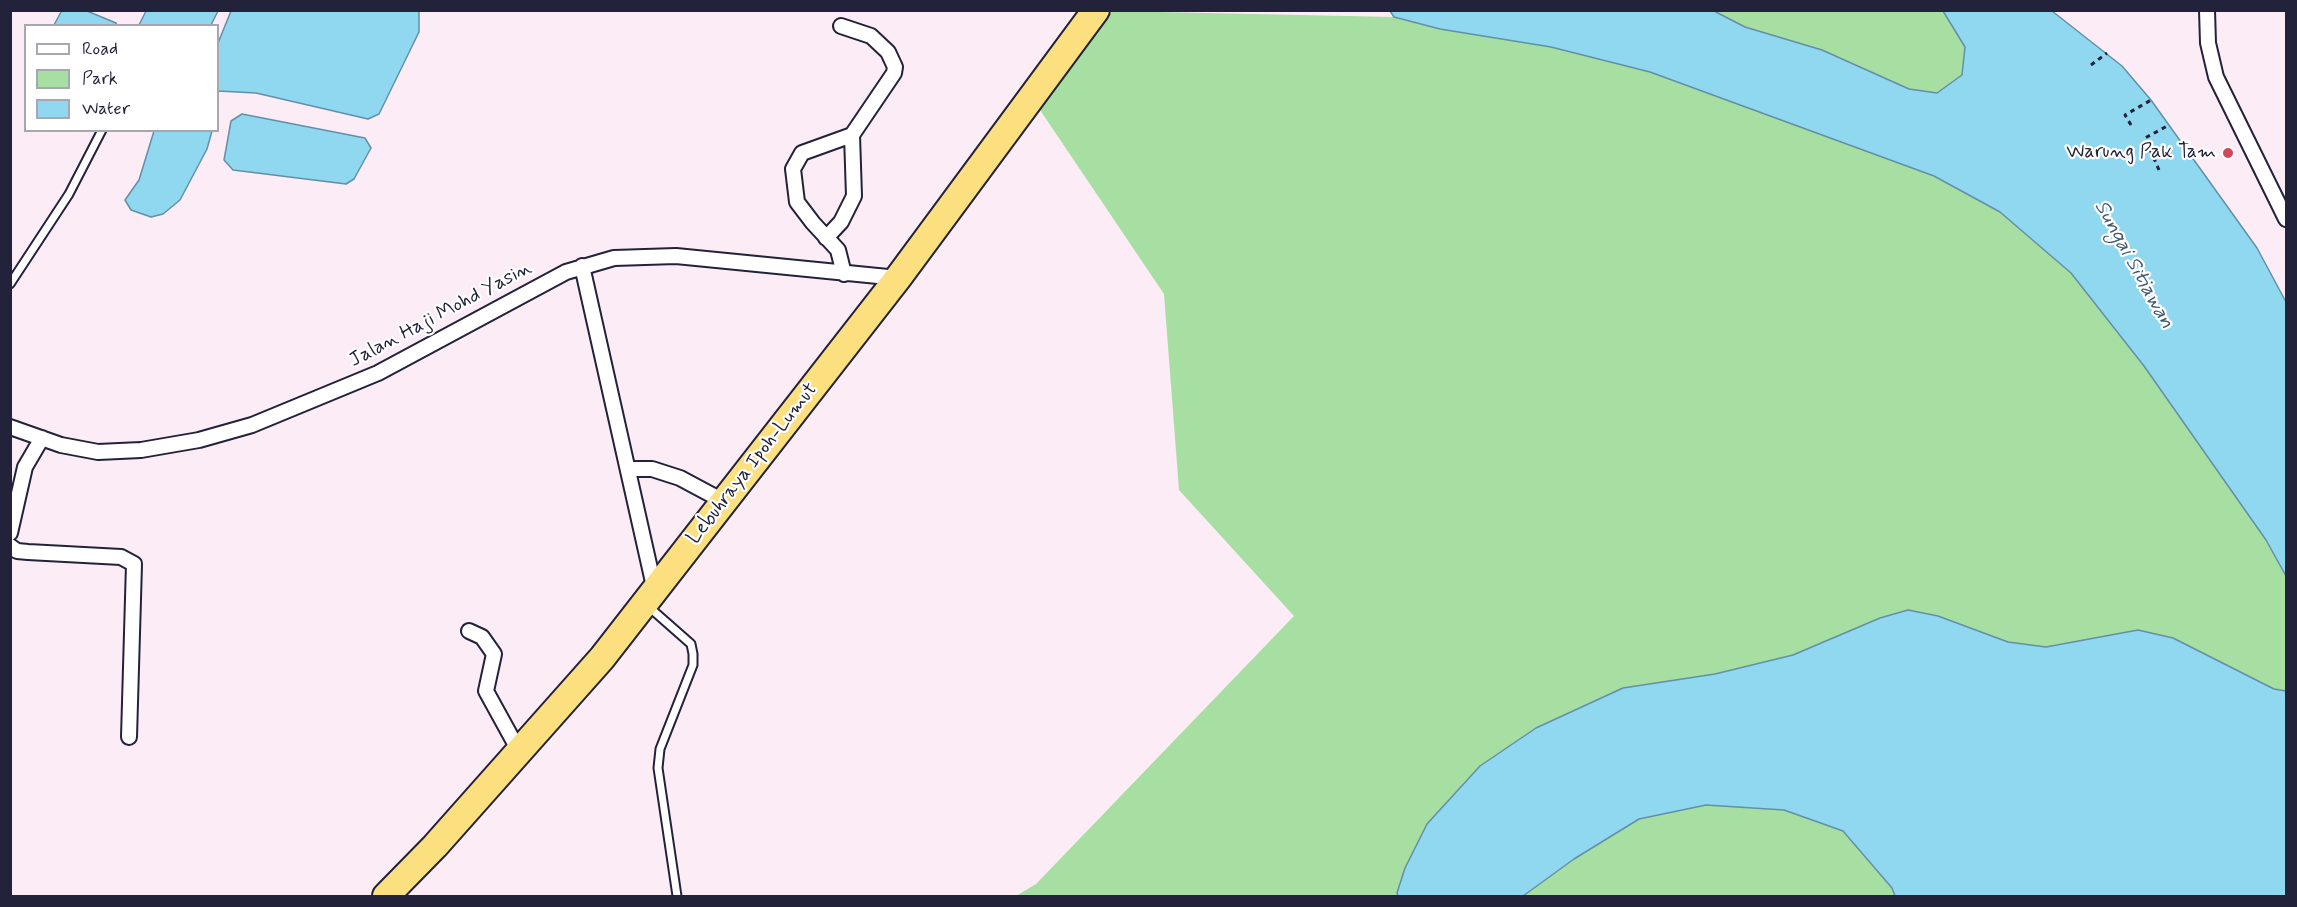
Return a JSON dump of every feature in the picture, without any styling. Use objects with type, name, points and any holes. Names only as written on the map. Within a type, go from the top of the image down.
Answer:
[{"type":"highway","name":"Lebuhraya Ipoh-Lumut","points":[[386,897],[602,658],[898,278],[1096,10]]},
{"type":"street","points":[[2207,10],[2208,43],[2216,77],[2286,219]]},
{"type":"street","points":[[826,238],[845,216],[854,196],[852,135],[894,73],[888,52],[871,36],[841,26]]},
{"type":"street","points":[[844,274],[838,250],[797,202],[793,169],[802,153],[852,135]]},
{"type":"street","name":"Jalan Haji Mohd Yasin","points":[[10,427],[62,445],[98,452],[141,450],[199,440],[252,425],[378,373],[566,272],[614,258],[676,256],[898,278]]},
{"type":"street","points":[[582,266],[628,469],[650,597]]},
{"type":"street","points":[[10,533],[25,467],[42,438]]},
{"type":"street","points":[[628,469],[652,469],[680,478],[697,484],[723,501]]},
{"type":"street","points":[[10,546],[28,552],[121,557],[134,564],[129,737]]},
{"type":"street","points":[[469,631],[482,637],[494,654],[486,692],[519,751]]},
{"type":"lane","points":[[10,284],[69,194],[101,132]]},
{"type":"lane","points":[[650,597],[691,644],[693,654],[693,665],[660,749],[658,768],[677,897]]},
{"type":"path","points":[[2091,65],[2107,52]]},
{"type":"path","points":[[2131,125],[2125,115],[2151,100]]},
{"type":"path","points":[[2159,170],[2145,138],[2169,125]]},
{"type":"green space","points":[[1112,11],[1394,17],[1551,47],[1650,72],[1934,176],[2000,212],[2071,273],[2144,366],[2266,540],[2286,576],[2286,691],[2274,689],[2173,638],[2138,630],[2047,647],[2008,642],[1938,616],[1836,639],[1793,655],[1715,674],[1397,893],[1398,896],[1016,896],[1036,884],[1294,616],[1179,490],[1164,294],[1038,107]]},
{"type":"green space","points":[[1714,11],[1943,11],[1965,47],[1962,75],[1937,93],[1909,89],[1822,50],[1745,27]]},
{"type":"green space","points":[[1706,805],[1784,810],[1843,831],[1892,888],[1895,896],[1523,896],[1574,859],[1639,819]]},
{"type":"water","points":[[62,10],[87,11],[116,24],[55,24]]},
{"type":"water","points":[[146,10],[218,11],[212,24],[139,24]]},
{"type":"water","points":[[231,11],[419,11],[419,32],[379,114],[368,119],[256,93],[219,91],[219,41]]},
{"type":"water","name":"Sungai Sitiawan","points":[[1390,11],[1714,11],[1745,27],[1822,50],[1909,89],[1937,93],[1962,75],[1965,47],[1943,11],[2052,11],[2122,66],[2151,100],[2257,248],[2286,302],[2286,576],[2266,540],[2144,366],[2071,273],[2000,212],[1934,176],[1650,72],[1551,47],[1440,29],[1394,17]]},
{"type":"water","points":[[242,114],[365,138],[371,148],[354,179],[346,184],[233,170],[224,160],[231,121]]},
{"type":"water","points":[[154,132],[212,132],[207,149],[180,200],[163,214],[151,217],[131,210],[125,200],[139,180]]},
{"type":"water","points":[[1908,610],[1938,616],[2008,642],[2046,647],[2138,630],[2173,638],[2274,689],[2286,691],[2286,896],[1895,896],[1892,888],[1843,831],[1784,810],[1706,805],[1639,819],[1574,859],[1523,896],[1398,896],[1405,868],[1427,824],[1480,766],[1536,728],[1623,688],[1715,674],[1793,655],[1880,618]]},
{"type":"place","name":"Warung Pak Tam","points":[[2228,153]]}]
